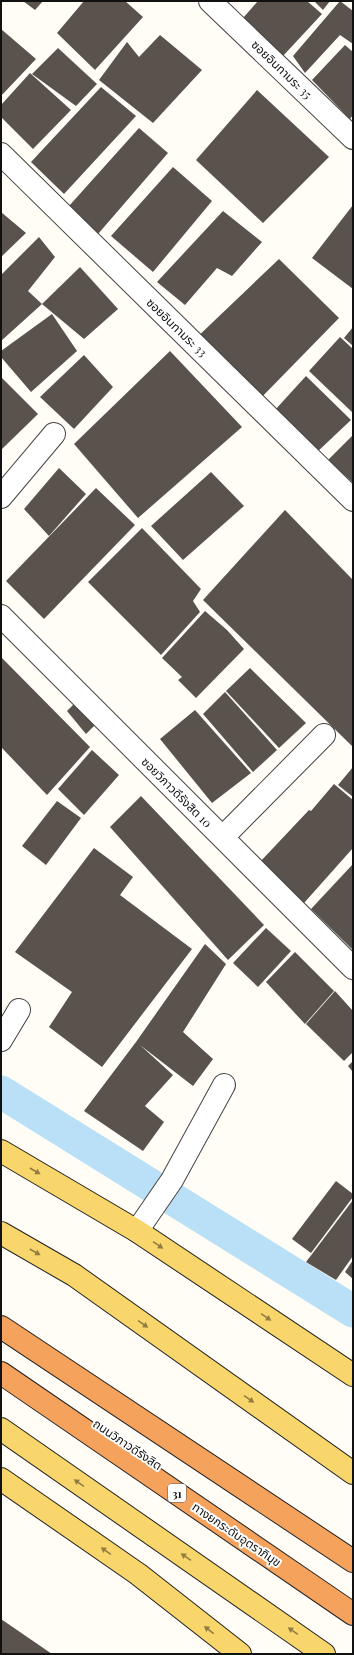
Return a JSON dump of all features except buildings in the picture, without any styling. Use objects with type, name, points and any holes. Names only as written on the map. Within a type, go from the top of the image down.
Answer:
[{"type":"highway","points":[[1,1314],[353,1547]]},
{"type":"highway","points":[[1,1327],[353,1561]]},
{"type":"highway","name":"ถนนวิภาวดีรังสิต","points":[[1,1358],[353,1598]]},
{"type":"highway","name":"ทางยกระดับอุตราภิมุข","points":[[1,1373],[353,1614]]},
{"type":"main road","points":[[1,1151],[137,1231],[353,1375]]},
{"type":"main road","points":[[1,1233],[74,1275],[353,1473]]},
{"type":"main road","points":[[1,1428],[324,1654]]},
{"type":"main road","points":[[1,1479],[138,1574],[240,1654]]},
{"type":"street","name":"ซอยอินทามระ 35","points":[[210,1],[353,138]]},
{"type":"street","name":"ซอยอินทามระ 33","points":[[1,154],[353,500]]},
{"type":"street","points":[[1,497],[54,434]]},
{"type":"street","name":"ซอยวิภาวดีรังสิต 10","points":[[1,616],[353,968]]},
{"type":"street","points":[[222,837],[324,734]]},
{"type":"street","points":[[1,1040],[19,1010]]},
{"type":"street","points":[[137,1231],[172,1180],[224,1085]]},
{"type":"waterway","points":[[1,1092],[353,1311]]}]
